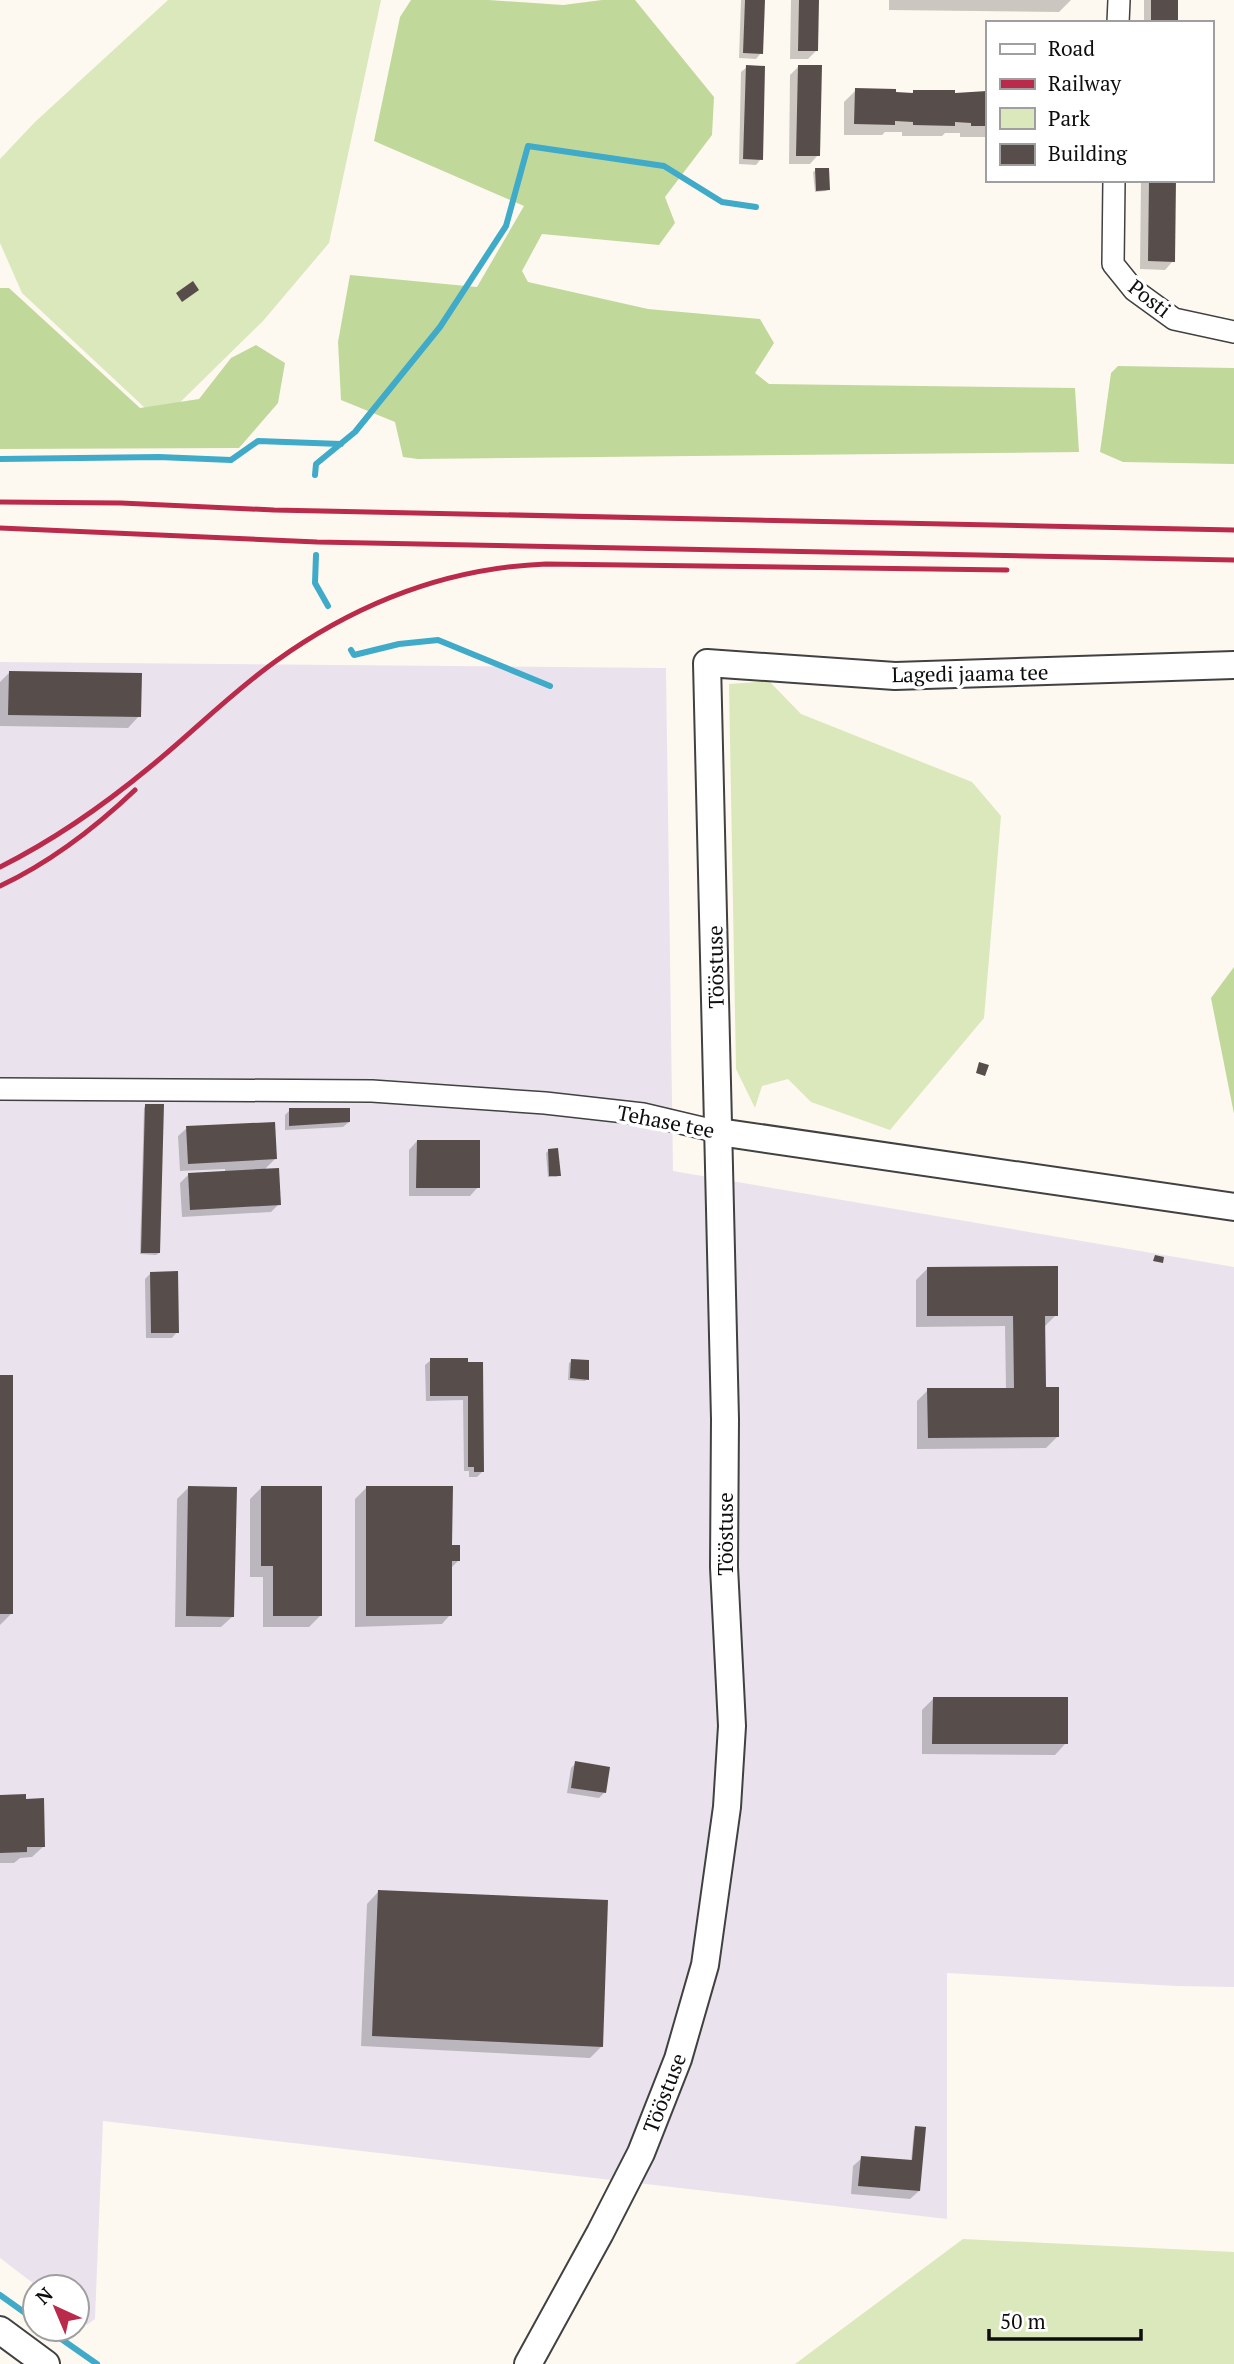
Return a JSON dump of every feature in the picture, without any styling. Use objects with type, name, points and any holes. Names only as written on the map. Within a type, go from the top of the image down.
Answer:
[{"type":"street","points":[[1118,21],[1119,0]]},
{"type":"street","name":"Posti","points":[[1114,182],[1113,264],[1134,290],[1174,319],[1234,332]]},
{"type":"street","name":"Lagedi jaama tee","points":[[707,663],[895,676],[1234,665]]},
{"type":"street","name":"Tööstuse","points":[[528,2364],[641,2153],[678,2059],[705,1965],[727,1807],[732,1726],[724,1567],[725,1419],[707,663]]},
{"type":"street","name":"Tehase tee","points":[[0,1089],[372,1091],[531,1102],[643,1114],[719,1132],[1234,1207]]},
{"type":"street","points":[[0,2330],[46,2364]]},
{"type":"shaded area","points":[[0,662],[666,668],[673,1171],[1234,1267],[1234,1987],[947,1973],[947,2219],[103,2121],[95,2319],[91,2322],[91,2273],[21,2274],[0,2258]]},
{"type":"green space","points":[[168,0],[381,0],[329,243],[263,321],[160,422],[22,293],[0,243],[0,159],[35,122]]},
{"type":"green space","points":[[411,0],[489,0],[563,5],[602,0],[635,0],[714,97],[712,135],[665,197],[675,223],[659,245],[542,234],[522,271],[528,282],[648,309],[760,319],[774,343],[755,373],[769,384],[1075,388],[1079,452],[418,459],[403,457],[395,422],[341,400],[338,342],[350,275],[477,287],[524,206],[374,141],[400,17]]},
{"type":"green space","points":[[0,288],[9,288],[140,408],[199,399],[231,358],[256,345],[285,363],[278,403],[239,448],[0,449]]},
{"type":"green space","points":[[1118,366],[1234,368],[1234,464],[1123,462],[1100,452],[1111,373]]},
{"type":"green space","points":[[769,681],[801,714],[972,782],[1001,816],[984,1018],[890,1130],[811,1102],[788,1079],[762,1086],[755,1108],[736,1069],[729,684]]},
{"type":"green space","points":[[1234,967],[1234,1114],[1211,998]]},
{"type":"green space","points":[[963,2239],[1234,2252],[1234,2364],[795,2364]]},
{"type":"building","points":[[745,0],[765,0],[763,54],[743,53]]},
{"type":"building","points":[[799,0],[819,0],[818,51],[798,51]]},
{"type":"building","points":[[1151,0],[1178,0],[1178,21],[1151,21]]},
{"type":"building","points":[[746,65],[765,66],[763,160],[743,159]]},
{"type":"building","points":[[798,65],[822,65],[820,156],[796,156]]},
{"type":"building","points":[[855,88],[896,89],[896,92],[913,93],[913,90],[955,90],[955,93],[986,91],[986,126],[955,122],[955,126],[913,125],[913,122],[895,121],[895,125],[854,124]]},
{"type":"building","points":[[815,168],[829,168],[830,190],[816,191]]},
{"type":"building","points":[[1149,182],[1176,182],[1175,262],[1148,261]]},
{"type":"building","points":[[193,281],[199,290],[182,302],[176,293]]},
{"type":"building","points":[[9,671],[142,673],[141,717],[8,715]]},
{"type":"building","points":[[979,1062],[989,1065],[985,1076],[976,1073]]},
{"type":"building","points":[[145,1104],[164,1104],[160,1253],[141,1253]]},
{"type":"building","points":[[289,1108],[350,1108],[350,1122],[289,1126]]},
{"type":"building","points":[[275,1122],[277,1159],[188,1164],[186,1126]]},
{"type":"building","points":[[417,1140],[480,1140],[480,1188],[416,1188]]},
{"type":"building","points":[[558,1148],[561,1176],[549,1176],[548,1149]]},
{"type":"building","points":[[279,1168],[281,1205],[190,1210],[188,1173]]},
{"type":"building","points":[[1155,1255],[1164,1257],[1163,1263],[1153,1261]]},
{"type":"building","points":[[1058,1266],[1058,1316],[1045,1316],[1046,1387],[1059,1387],[1059,1437],[928,1438],[927,1388],[1014,1388],[1013,1316],[927,1316],[927,1267]]},
{"type":"building","points":[[178,1271],[179,1333],[151,1333],[150,1272]]},
{"type":"building","points":[[430,1358],[468,1358],[468,1362],[483,1362],[484,1472],[474,1472],[474,1467],[468,1467],[468,1396],[430,1396]]},
{"type":"building","points":[[571,1359],[589,1360],[589,1380],[570,1378]]},
{"type":"building","points":[[0,1375],[13,1375],[13,1614],[0,1614]]},
{"type":"building","points":[[188,1486],[237,1487],[234,1617],[186,1616]]},
{"type":"building","points":[[261,1486],[322,1486],[322,1616],[273,1616],[273,1566],[261,1566]]},
{"type":"building","points":[[366,1486],[453,1486],[452,1545],[460,1545],[460,1561],[452,1561],[452,1616],[366,1616]]},
{"type":"building","points":[[933,1697],[1068,1697],[1068,1744],[932,1744]]},
{"type":"building","points":[[575,1761],[610,1767],[606,1793],[571,1788]]},
{"type":"building","points":[[26,1794],[26,1799],[44,1798],[45,1847],[27,1847],[27,1852],[0,1853],[0,1795]]},
{"type":"building","points":[[378,1890],[608,1900],[603,2047],[372,2036]]},
{"type":"building","points":[[915,2126],[926,2127],[920,2191],[858,2186],[861,2156],[912,2160]]},
{"type":"waterway","points":[[315,475],[316,464],[355,432],[440,327],[506,226],[528,146],[664,166],[722,202],[756,207]]},
{"type":"waterway","points":[[0,459],[159,457],[231,460],[258,441],[341,444]]},
{"type":"waterway","points":[[316,555],[315,583],[328,606]]},
{"type":"waterway","points":[[351,650],[354,655],[399,644],[438,640],[550,686]]},
{"type":"waterway","points":[[0,2295],[21,2310]]},
{"type":"waterway","points":[[67,2343],[97,2364]]},
{"type":"railway","points":[[0,502],[1234,530]]},
{"type":"railway","points":[[0,528],[317,542],[1234,560]]},
{"type":"railway","points":[[0,867],[59,834],[115,795],[243,686],[307,640],[371,606],[438,581],[509,567],[546,564],[1007,570]]},
{"type":"railway","points":[[0,886],[71,843],[135,790]]}]
